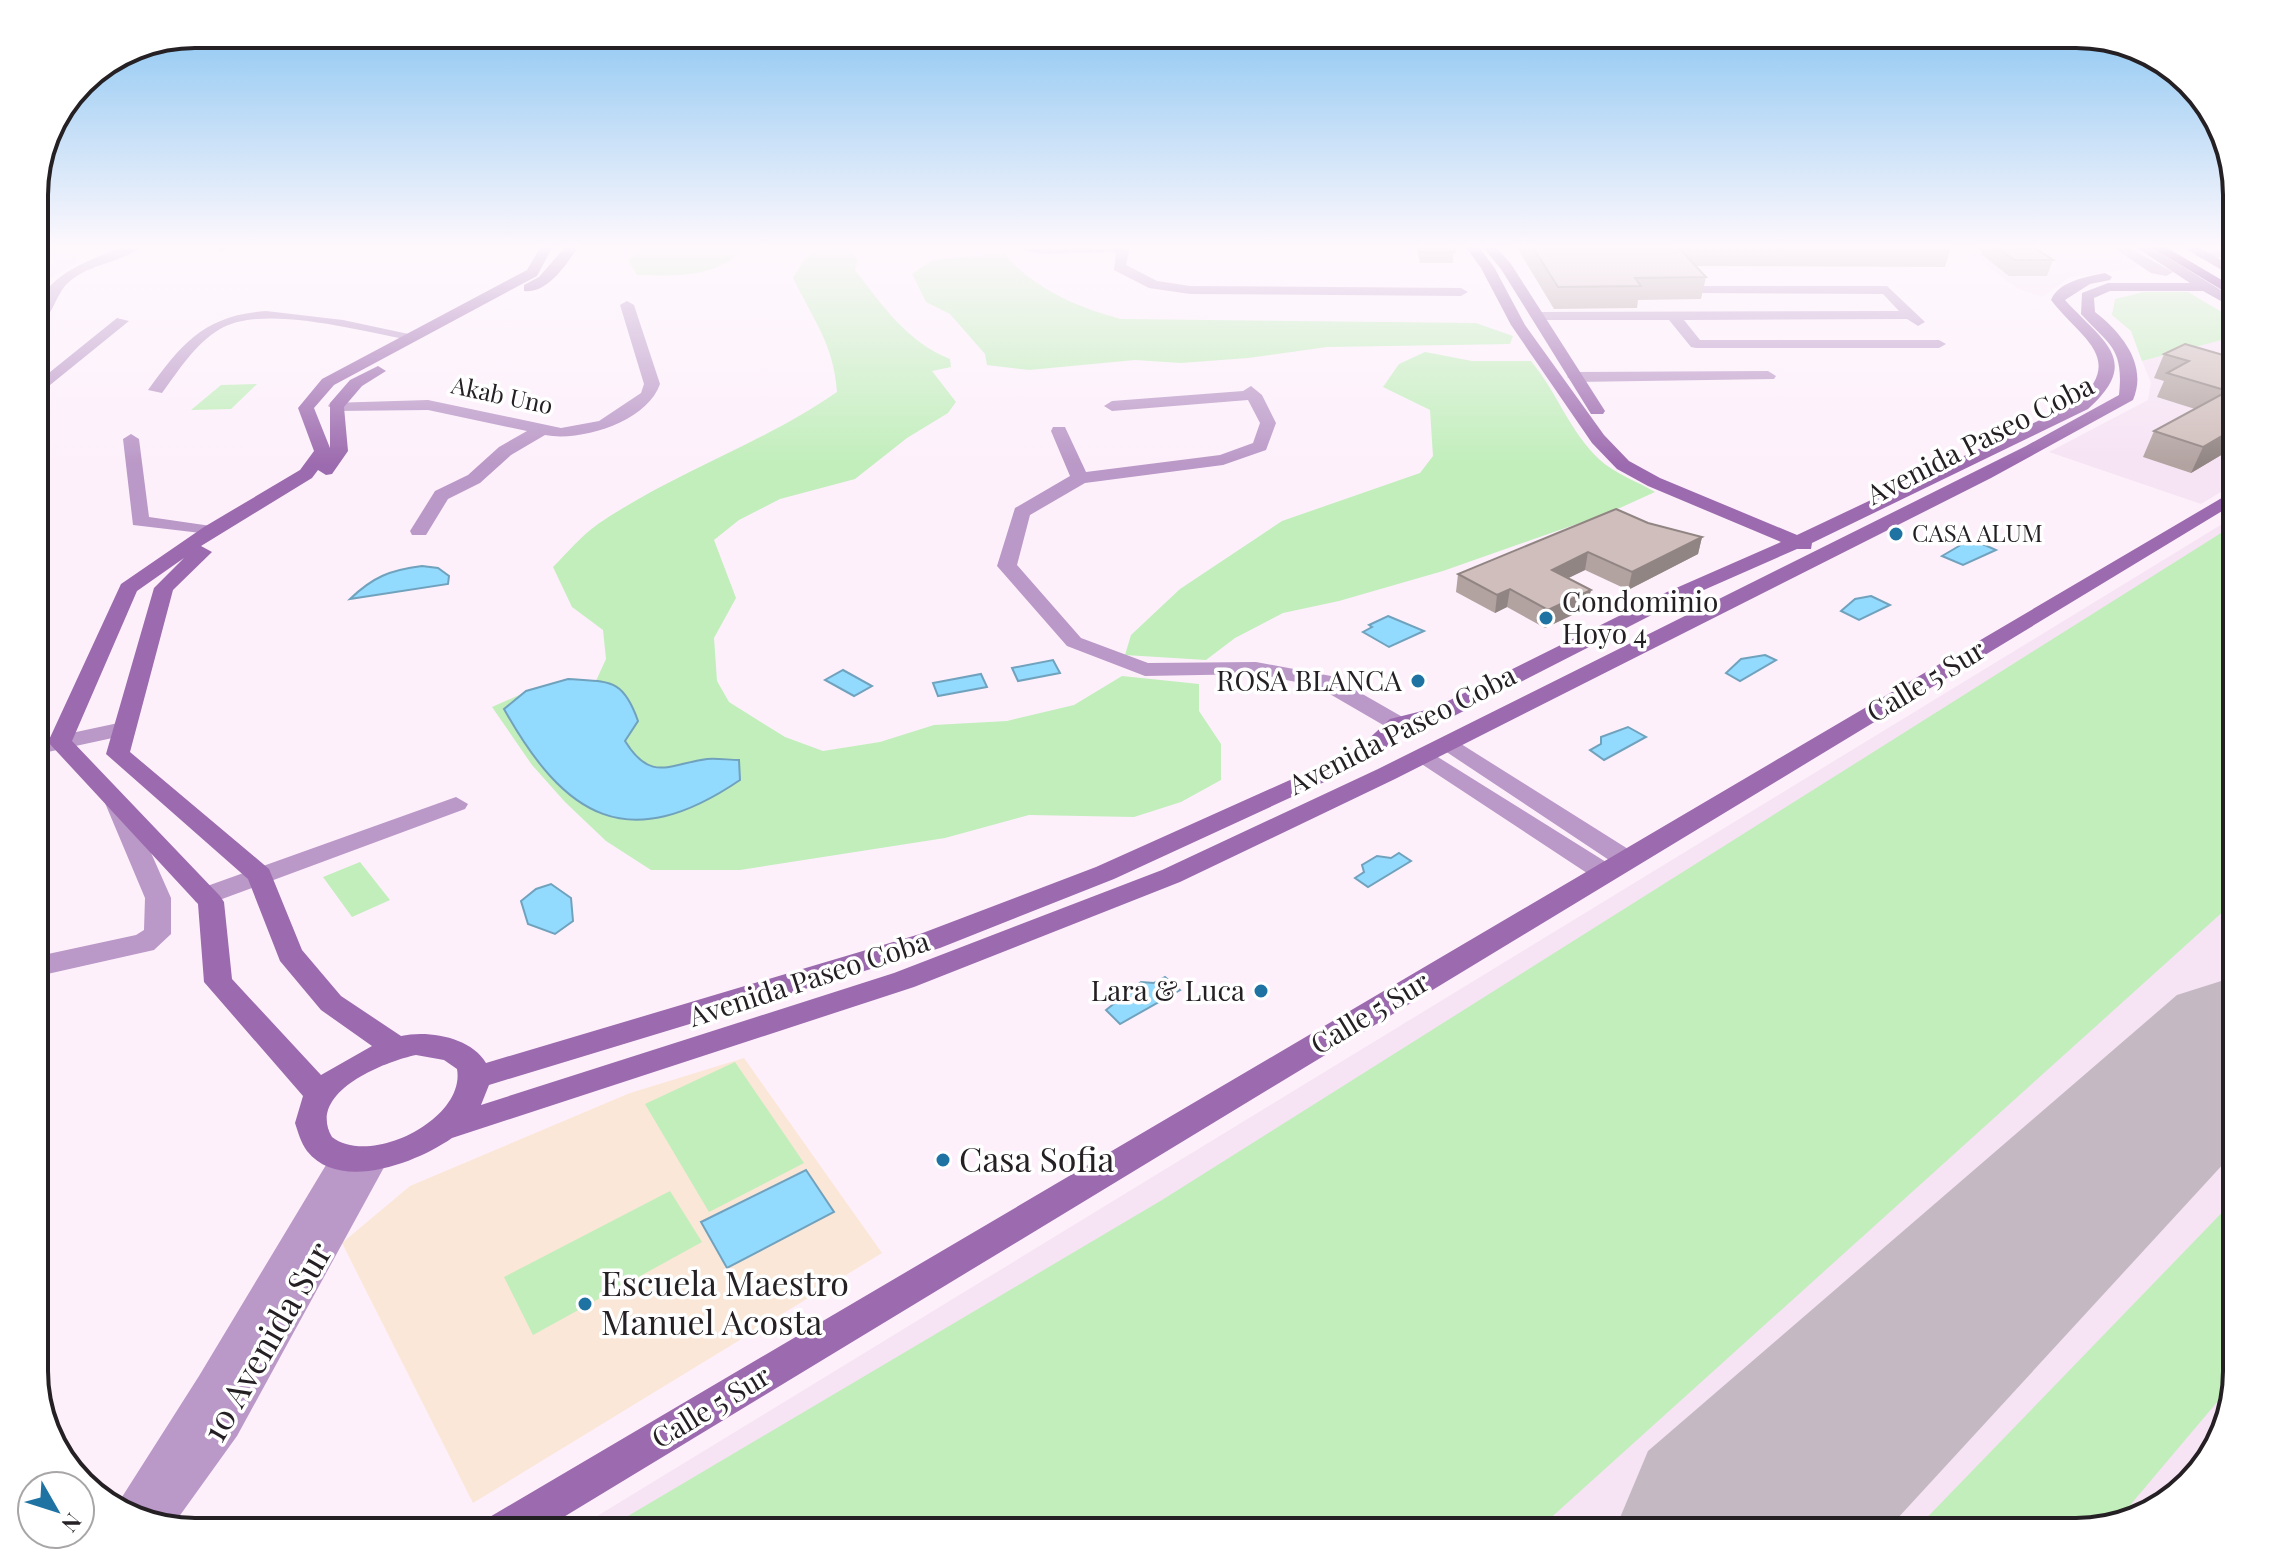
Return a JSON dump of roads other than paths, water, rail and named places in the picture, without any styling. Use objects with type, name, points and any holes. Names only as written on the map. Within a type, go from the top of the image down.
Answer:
[{"type":"main road","points":[[321,1095],[218,982],[211,902],[60,742],[128,588],[211,531],[306,474],[323,451],[306,408],[328,382],[411,336],[456,319]]},
{"type":"main road","points":[[395,1047],[331,1003],[290,954],[260,875],[118,754],[164,588],[224,532],[326,470],[339,451],[336,406],[356,383],[461,319]]},
{"type":"main road","points":[[1515,319],[1598,439],[1623,465],[1820,543]]},
{"type":"main road","points":[[1539,319],[1612,436],[1651,466],[1782,523],[1820,543]]},
{"type":"main road","name":"Avenida Paseo Coba","points":[[449,1127],[945,967],[1169,877],[1450,744],[1820,543],[2082,406],[2108,382],[2110,366],[2090,330],[2076,319]]},
{"type":"main road","points":[[2095,319],[2110,330],[2124,350]]},
{"type":"main road","points":[[2098,344],[2124,350]]},
{"type":"main road","name":"Avenida Paseo Coba","points":[[475,1078],[930,941],[1105,873],[1338,767],[1369,751],[1398,724],[1442,713],[1674,596],[1820,543],[2056,440],[2127,397],[2131,368],[2124,350]]},
{"type":"main road","points":[[375,357],[400,359]]},
{"type":"main road","name":"Calle 5 Sur","points":[[525,1518],[2223,502]]},
{"type":"main road","points":[[1478,694],[1507,712]]},
{"type":"main road","points":[[1338,767],[1364,785]]},
{"type":"main road","points":[[425,1044],[452,1049],[463,1056],[475,1078],[468,1102],[449,1127],[426,1143],[399,1154],[359,1159],[329,1152],[317,1141],[312,1127],[313,1112],[321,1095],[352,1066],[395,1047],[425,1044]]},
{"type":"street","points":[[156,390],[205,334],[227,321],[239,319]]},
{"type":"street","points":[[296,319],[411,336]]},
{"type":"street","name":"Akab Uno","points":[[336,406],[428,405],[561,433],[604,425],[648,395],[652,384],[631,319]]},
{"type":"street","points":[[1675,319],[1696,344],[1939,344],[1915,319]]},
{"type":"street","points":[[48,381],[122,321]]},
{"type":"street","points":[[48,374],[56,374]]},
{"type":"street","points":[[1575,377],[1768,376]]},
{"type":"street","points":[[1112,406],[1253,393],[1268,423],[1260,446],[1223,460],[1080,478],[1022,512],[1007,566],[1074,642],[1145,670],[1256,668],[1323,681],[1398,724]]},
{"type":"street","points":[[419,531],[441,495],[474,479],[505,451],[542,429]]},
{"type":"street","points":[[1059,431],[1080,478]]},
{"type":"street","points":[[131,439],[140,521],[211,531]]},
{"type":"street","points":[[48,745],[123,729]]},
{"type":"street","points":[[1450,744],[1616,866]]},
{"type":"street","points":[[1425,756],[1616,866]]},
{"type":"street","points":[[48,964],[144,943],[157,934],[158,898],[117,803]]},
{"type":"street","points":[[205,896],[456,804]]},
{"type":"street","name":"10 Avenida Sur","points":[[137,1506],[359,1159]]},
{"type":"street","name":"10 Avenida Sur","points":[[158,1513],[224,1424],[359,1159]]},
{"type":"water","points":[[1971,539],[1996,550],[1963,565],[1942,556]]},
{"type":"water","points":[[422,566],[438,568],[449,576],[448,584],[350,599],[383,576]]},
{"type":"water","points":[[1871,596],[1890,605],[1859,620],[1841,611],[1855,599]]},
{"type":"water","points":[[1388,616],[1424,631],[1389,647],[1363,632],[1372,627],[1369,625]]},
{"type":"water","points":[[1765,655],[1776,660],[1740,681],[1726,673],[1741,659]]},
{"type":"water","points":[[1053,660],[1060,673],[1018,681],[1012,668]]},
{"type":"water","points":[[843,670],[872,686],[854,696],[825,680]]},
{"type":"water","points":[[981,674],[987,687],[938,696],[933,683]]},
{"type":"water","points":[[568,679],[605,682],[627,697],[638,721],[625,741],[643,762],[662,768],[707,759],[739,760],[740,780],[700,803],[664,816],[632,820],[603,814],[576,799],[551,777],[504,709],[526,691]]},
{"type":"water","points":[[1628,727],[1646,737],[1604,760],[1590,750],[1601,744],[1601,737]]},
{"type":"water","points":[[1399,853],[1411,861],[1368,887],[1355,878],[1364,872],[1362,865],[1377,856],[1391,858]]},
{"type":"water","points":[[551,884],[571,898],[573,921],[555,934],[528,924],[521,901],[536,889]]},
{"type":"water","points":[[1165,977],[1180,990],[1120,1024],[1106,1010],[1141,982],[1154,983]]},
{"type":"water","points":[[806,1170],[834,1212],[727,1268],[701,1222]]},
{"type":"place","name":"CASA ALUM","points":[[1896,534]]},
{"type":"place","name":"Condominio Hoyo 4","points":[[1546,618]]},
{"type":"place","name":"ROSA BLANCA","points":[[1418,681]]},
{"type":"place","name":"Lara & Luca","points":[[1261,991]]},
{"type":"place","name":"Casa Sofia","points":[[943,1160]]},
{"type":"place","name":"Escuela Maestro Manuel Acosta","points":[[585,1304]]}]
